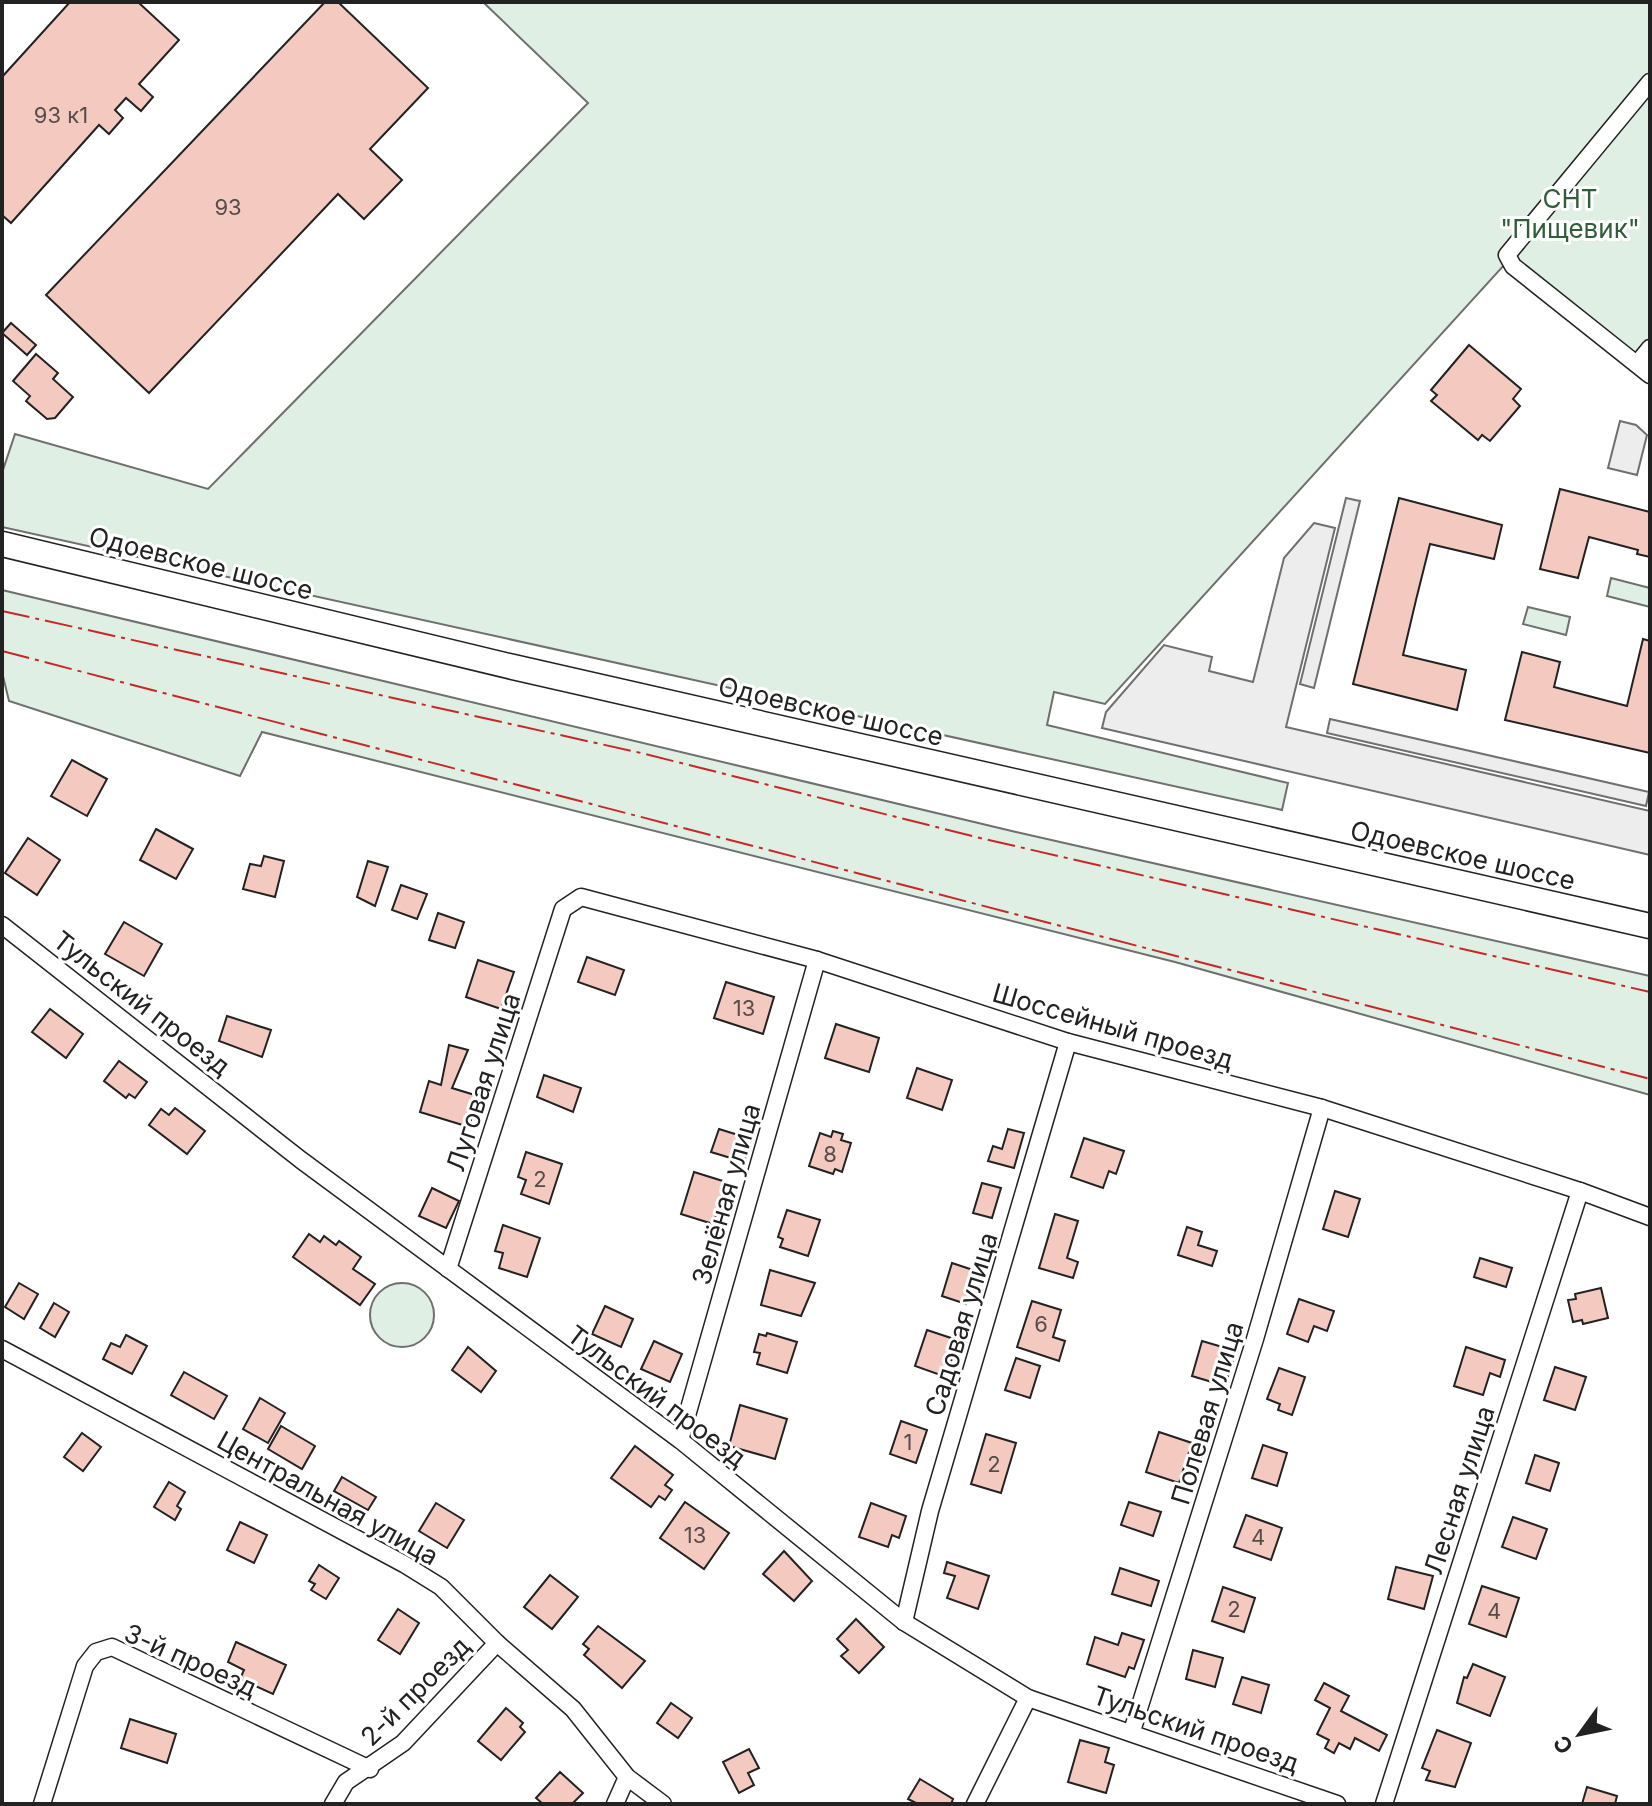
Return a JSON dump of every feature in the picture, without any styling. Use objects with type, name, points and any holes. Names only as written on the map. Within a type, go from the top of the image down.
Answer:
[{"type":"main road","name":"Одоевское шоссе","points":[[2,544],[544,674],[1650,926]]},
{"type":"street","points":[[1650,82],[1507,255],[1513,266],[1643,370],[1650,348]]},
{"type":"street","name":"Шоссейный проезд","points":[[563,909],[581,897],[817,960],[1068,1042],[1322,1108],[1580,1191],[1650,1217]]},
{"type":"street","name":"Луговая улица","points":[[448,1269],[563,909]]},
{"type":"street","name":"Тульский проезд","points":[[2,925],[301,1160],[680,1440],[904,1622],[1028,1698],[1132,1731],[1337,1804]]},
{"type":"street","name":"Зелёная улица","points":[[680,1440],[817,960]]},
{"type":"street","name":"Садовая улица","points":[[904,1622],[930,1511],[1068,1042]]},
{"type":"street","name":"Полевая улица","points":[[1132,1731],[1255,1339],[1322,1108]]},
{"type":"street","name":"Лесная улица","points":[[1384,1804],[1580,1191]]},
{"type":"street","name":"Центральная улица","points":[[2,1349],[404,1564],[441,1587],[497,1643],[573,1709],[627,1777],[663,1804]]},
{"type":"street","name":"2-й проезд","points":[[333,1804],[346,1782],[370,1769],[403,1743],[497,1643]]},
{"type":"street","name":"3-й проезд","points":[[42,1804],[85,1666],[96,1652],[112,1647],[370,1769]]},
{"type":"street","points":[[975,1804],[1028,1698]]},
{"type":"street","points":[[615,1804],[627,1777]]},
{"type":"green space","name":"СНТ \"Пищевик\"","points":[[483,2],[1650,2],[1650,384],[1504,265],[1105,704],[1054,692],[1047,725],[1288,783],[1282,810],[2,527],[2,473],[15,434],[208,489],[588,103]]},
{"type":"green space","points":[[1611,578],[1650,588],[1650,607],[1607,596]]},
{"type":"green space","points":[[2,590],[1016,832],[1650,976],[1650,1095],[1175,962],[262,732],[240,776],[9,701],[2,672]]},
{"type":"green space","points":[[1528,607],[1570,617],[1566,635],[1523,624]]},
{"type":"green space","points":[[402,1283],[420,1289],[428,1297],[434,1315],[428,1333],[420,1341],[402,1347],[384,1341],[376,1333],[370,1315],[376,1297],[384,1289]]},
{"type":"shaded area","points":[[1620,421],[1636,425],[1647,435],[1637,475],[1608,468]]},
{"type":"shaded area","points":[[1346,498],[1360,501],[1314,688],[1300,684]]},
{"type":"shaded area","points":[[1314,523],[1335,528],[1286,727],[1650,811],[1650,855],[1102,728],[1106,712],[1164,645],[1212,657],[1209,671],[1253,682],[1284,558]]},
{"type":"shaded area","points":[[1330,719],[1649,792],[1646,806],[1327,733]]},
{"type":"building","points":[[70,2],[138,2],[179,40],[139,84],[153,97],[141,111],[126,98],[115,110],[123,118],[109,134],[99,125],[11,223],[2,215],[2,77]]},
{"type":"building","points":[[325,2],[338,2],[428,88],[370,149],[402,180],[364,219],[338,194],[149,393],[46,295]]},
{"type":"building","points":[[11,323],[36,345],[27,355],[2,333]]},
{"type":"building","points":[[1469,345],[1521,389],[1513,399],[1520,406],[1490,441],[1482,435],[1478,440],[1431,401],[1437,395],[1431,390]]},
{"type":"building","points":[[36,354],[58,373],[53,379],[73,397],[55,418],[47,419],[26,401],[30,396],[13,381]]},
{"type":"building","points":[[1560,489],[1650,512],[1650,557],[1637,554],[1638,550],[1589,537],[1578,578],[1540,569]]},
{"type":"building","points":[[1399,498],[1502,525],[1494,559],[1430,544],[1416,600],[1403,655],[1466,670],[1457,710],[1353,684]]},
{"type":"building","points":[[1643,639],[1650,641],[1650,753],[1505,720],[1522,652],[1560,662],[1554,687],[1627,706]]},
{"type":"building","points":[[72,760],[107,779],[87,816],[51,796]]},
{"type":"building","points":[[156,829],[193,849],[176,879],[140,860]]},
{"type":"building","points":[[28,838],[60,860],[37,895],[5,873]]},
{"type":"building","points":[[264,856],[284,861],[275,897],[243,889],[250,864],[261,866]]},
{"type":"building","points":[[368,861],[388,867],[375,906],[357,897]]},
{"type":"building","points":[[401,885],[427,894],[417,919],[392,910]]},
{"type":"building","points":[[438,913],[464,922],[455,948],[429,940]]},
{"type":"building","points":[[124,922],[162,944],[144,976],[105,954]]},
{"type":"building","points":[[587,957],[624,970],[615,995],[578,982]]},
{"type":"building","points":[[478,960],[514,972],[501,1009],[466,997]]},
{"type":"building","points":[[726,982],[774,997],[763,1034],[714,1018]]},
{"type":"building","points":[[50,1009],[83,1034],[66,1058],[32,1032]]},
{"type":"building","points":[[227,1016],[271,1030],[262,1057],[219,1041]]},
{"type":"building","points":[[836,1024],[879,1038],[869,1072],[825,1058]]},
{"type":"building","points":[[449,1045],[468,1050],[452,1088],[478,1096],[469,1127],[420,1112],[429,1081],[441,1085]]},
{"type":"building","points":[[119,1061],[147,1082],[135,1098],[129,1094],[126,1098],[104,1081]]},
{"type":"building","points":[[917,1068],[952,1080],[942,1110],[907,1098]]},
{"type":"building","points":[[544,1075],[581,1088],[573,1112],[537,1097]]},
{"type":"building","points":[[175,1108],[205,1131],[187,1154],[149,1125],[161,1109],[169,1115]]},
{"type":"building","points":[[719,1129],[751,1139],[744,1162],[711,1152]]},
{"type":"building","points":[[1008,1129],[1024,1133],[1014,1168],[988,1161],[993,1146],[1002,1149]]},
{"type":"building","points":[[833,1131],[843,1134],[841,1140],[851,1143],[842,1172],[835,1169],[833,1174],[809,1166],[820,1133],[831,1137]]},
{"type":"building","points":[[1084,1138],[1124,1151],[1116,1174],[1109,1171],[1103,1188],[1071,1177]]},
{"type":"building","points":[[526,1152],[562,1164],[549,1204],[521,1194],[526,1180],[518,1177]]},
{"type":"building","points":[[694,1172],[726,1182],[713,1224],[681,1214]]},
{"type":"building","points":[[982,1183],[1001,1188],[992,1218],[973,1213]]},
{"type":"building","points":[[432,1188],[459,1201],[446,1228],[419,1216]]},
{"type":"building","points":[[1335,1191],[1360,1199],[1348,1237],[1323,1229]]},
{"type":"building","points":[[787,1210],[820,1220],[808,1256],[780,1247],[783,1239],[778,1237]]},
{"type":"building","points":[[1055,1214],[1078,1221],[1067,1258],[1078,1262],[1073,1278],[1039,1268]]},
{"type":"building","points":[[503,1225],[540,1238],[527,1277],[499,1268],[503,1253],[495,1251]]},
{"type":"building","points":[[1187,1227],[1202,1232],[1198,1245],[1217,1251],[1212,1266],[1178,1255]]},
{"type":"building","points":[[309,1234],[320,1242],[324,1236],[336,1245],[339,1241],[361,1257],[353,1269],[375,1284],[360,1305],[293,1257]]},
{"type":"building","points":[[1480,1258],[1512,1268],[1506,1287],[1474,1277]]},
{"type":"building","points":[[952,1263],[976,1271],[966,1304],[942,1296]]},
{"type":"building","points":[[770,1270],[815,1283],[801,1316],[761,1305]]},
{"type":"building","points":[[19,1283],[38,1294],[24,1319],[5,1307]]},
{"type":"building","points":[[1601,1288],[1608,1318],[1583,1324],[1582,1320],[1573,1322],[1568,1300],[1576,1299],[1575,1294]]},
{"type":"building","points":[[1299,1299],[1334,1311],[1327,1331],[1314,1326],[1308,1342],[1287,1334]]},
{"type":"building","points":[[1032,1301],[1061,1310],[1053,1337],[1065,1341],[1059,1361],[1017,1347]]},
{"type":"building","points":[[54,1303],[69,1312],[55,1337],[40,1328]]},
{"type":"building","points":[[605,1306],[633,1319],[621,1347],[592,1334]]},
{"type":"building","points":[[927,1330],[966,1343],[962,1355],[954,1352],[946,1377],[915,1366]]},
{"type":"building","points":[[767,1333],[797,1342],[787,1373],[757,1364],[760,1353],[754,1352],[759,1334],[766,1336]]},
{"type":"building","points":[[126,1335],[147,1346],[132,1374],[103,1359],[111,1343],[120,1347]]},
{"type":"building","points":[[654,1341],[682,1354],[670,1382],[641,1369]]},
{"type":"building","points":[[1202,1341],[1236,1351],[1225,1386],[1192,1376]]},
{"type":"building","points":[[468,1347],[496,1371],[481,1392],[452,1370]]},
{"type":"building","points":[[1466,1347],[1505,1360],[1500,1377],[1490,1373],[1483,1395],[1454,1386]]},
{"type":"building","points":[[1016,1358],[1040,1366],[1030,1398],[1005,1390]]},
{"type":"building","points":[[1555,1367],[1586,1377],[1575,1410],[1544,1400]]},
{"type":"building","points":[[1279,1368],[1305,1377],[1292,1415],[1278,1410],[1280,1404],[1267,1399]]},
{"type":"building","points":[[184,1372],[227,1396],[214,1419],[171,1395]]},
{"type":"building","points":[[260,1398],[285,1413],[268,1443],[243,1429]]},
{"type":"building","points":[[740,1405],[787,1419],[775,1459],[729,1446]]},
{"type":"building","points":[[901,1421],[927,1430],[916,1463],[890,1454]]},
{"type":"building","points":[[281,1426],[315,1446],[302,1469],[268,1449]]},
{"type":"building","points":[[1159,1432],[1192,1443],[1179,1483],[1146,1472]]},
{"type":"building","points":[[82,1433],[101,1447],[83,1471],[64,1457]]},
{"type":"building","points":[[986,1434],[1016,1443],[1001,1493],[971,1484]]},
{"type":"building","points":[[1263,1445],[1287,1453],[1277,1486],[1252,1478]]},
{"type":"building","points":[[635,1446],[673,1475],[665,1485],[672,1490],[665,1500],[659,1496],[651,1507],[611,1478]]},
{"type":"building","points":[[1535,1455],[1559,1463],[1550,1491],[1526,1483]]},
{"type":"building","points":[[342,1477],[376,1497],[368,1510],[334,1491]]},
{"type":"building","points":[[169,1482],[185,1492],[177,1506],[181,1509],[175,1520],[154,1507]]},
{"type":"building","points":[[685,1502],[729,1533],[704,1569],[660,1538]]},
{"type":"building","points":[[1129,1502],[1161,1512],[1153,1536],[1121,1525]]},
{"type":"building","points":[[436,1503],[464,1520],[447,1548],[419,1531]]},
{"type":"building","points":[[871,1503],[906,1516],[899,1538],[892,1535],[888,1547],[859,1537]]},
{"type":"building","points":[[1246,1515],[1282,1528],[1271,1560],[1234,1547]]},
{"type":"building","points":[[1513,1517],[1547,1529],[1536,1559],[1502,1547]]},
{"type":"building","points":[[240,1522],[267,1535],[254,1563],[227,1550]]},
{"type":"building","points":[[784,1551],[812,1581],[794,1601],[763,1574]]},
{"type":"building","points":[[947,1562],[989,1576],[978,1609],[947,1598],[955,1576],[944,1573]]},
{"type":"building","points":[[319,1565],[339,1578],[326,1599],[311,1590],[315,1584],[309,1581]]},
{"type":"building","points":[[1396,1567],[1433,1576],[1424,1609],[1388,1599]]},
{"type":"building","points":[[1120,1568],[1159,1581],[1151,1606],[1112,1594]]},
{"type":"building","points":[[550,1575],[578,1597],[552,1629],[524,1607]]},
{"type":"building","points":[[1482,1586],[1519,1598],[1506,1637],[1469,1624]]},
{"type":"building","points":[[1223,1587],[1255,1598],[1244,1632],[1212,1621]]},
{"type":"building","points":[[398,1609],[419,1623],[400,1654],[378,1640]]},
{"type":"building","points":[[856,1619],[884,1647],[859,1673],[841,1656],[848,1650],[837,1639]]},
{"type":"building","points":[[598,1626],[645,1661],[622,1688],[584,1655],[589,1649],[583,1644]]},
{"type":"building","points":[[1122,1633],[1144,1640],[1134,1669],[1129,1667],[1125,1677],[1087,1664],[1095,1637],[1118,1645]]},
{"type":"building","points":[[236,1642],[286,1665],[273,1694],[240,1679],[244,1670],[228,1662]]},
{"type":"building","points":[[1193,1650],[1223,1658],[1215,1687],[1186,1679]]},
{"type":"building","points":[[1473,1664],[1505,1677],[1490,1716],[1457,1703],[1464,1677],[1467,1678]]},
{"type":"building","points":[[1242,1677],[1269,1685],[1261,1713],[1233,1704]]},
{"type":"building","points":[[1324,1683],[1349,1696],[1341,1711],[1387,1735],[1379,1751],[1355,1738],[1350,1749],[1339,1743],[1334,1753],[1325,1748],[1329,1740],[1317,1734],[1330,1708],[1315,1700]]},
{"type":"building","points":[[671,1703],[692,1718],[678,1738],[657,1723]]},
{"type":"building","points":[[506,1708],[523,1723],[520,1727],[525,1732],[501,1760],[478,1741]]},
{"type":"building","points":[[130,1719],[176,1734],[167,1763],[121,1748]]},
{"type":"building","points":[[1437,1730],[1471,1743],[1455,1787],[1426,1780],[1430,1771],[1422,1768]]},
{"type":"building","points":[[1080,1740],[1109,1748],[1105,1762],[1114,1765],[1106,1793],[1068,1782]]},
{"type":"building","points":[[749,1749],[759,1768],[748,1773],[754,1785],[739,1793],[723,1762]]},
{"type":"building","points":[[560,1772],[583,1793],[572,1804],[543,1804],[536,1798]]},
{"type":"building","points":[[920,1779],[953,1799],[951,1804],[918,1804],[908,1799]]},
{"type":"building","points":[[1587,1787],[1617,1796],[1615,1804],[1582,1804]]},
{"type":"power","points":[[2,611],[641,753],[980,838],[1650,992]]},
{"type":"power","points":[[2,651],[1650,1079]]}]
